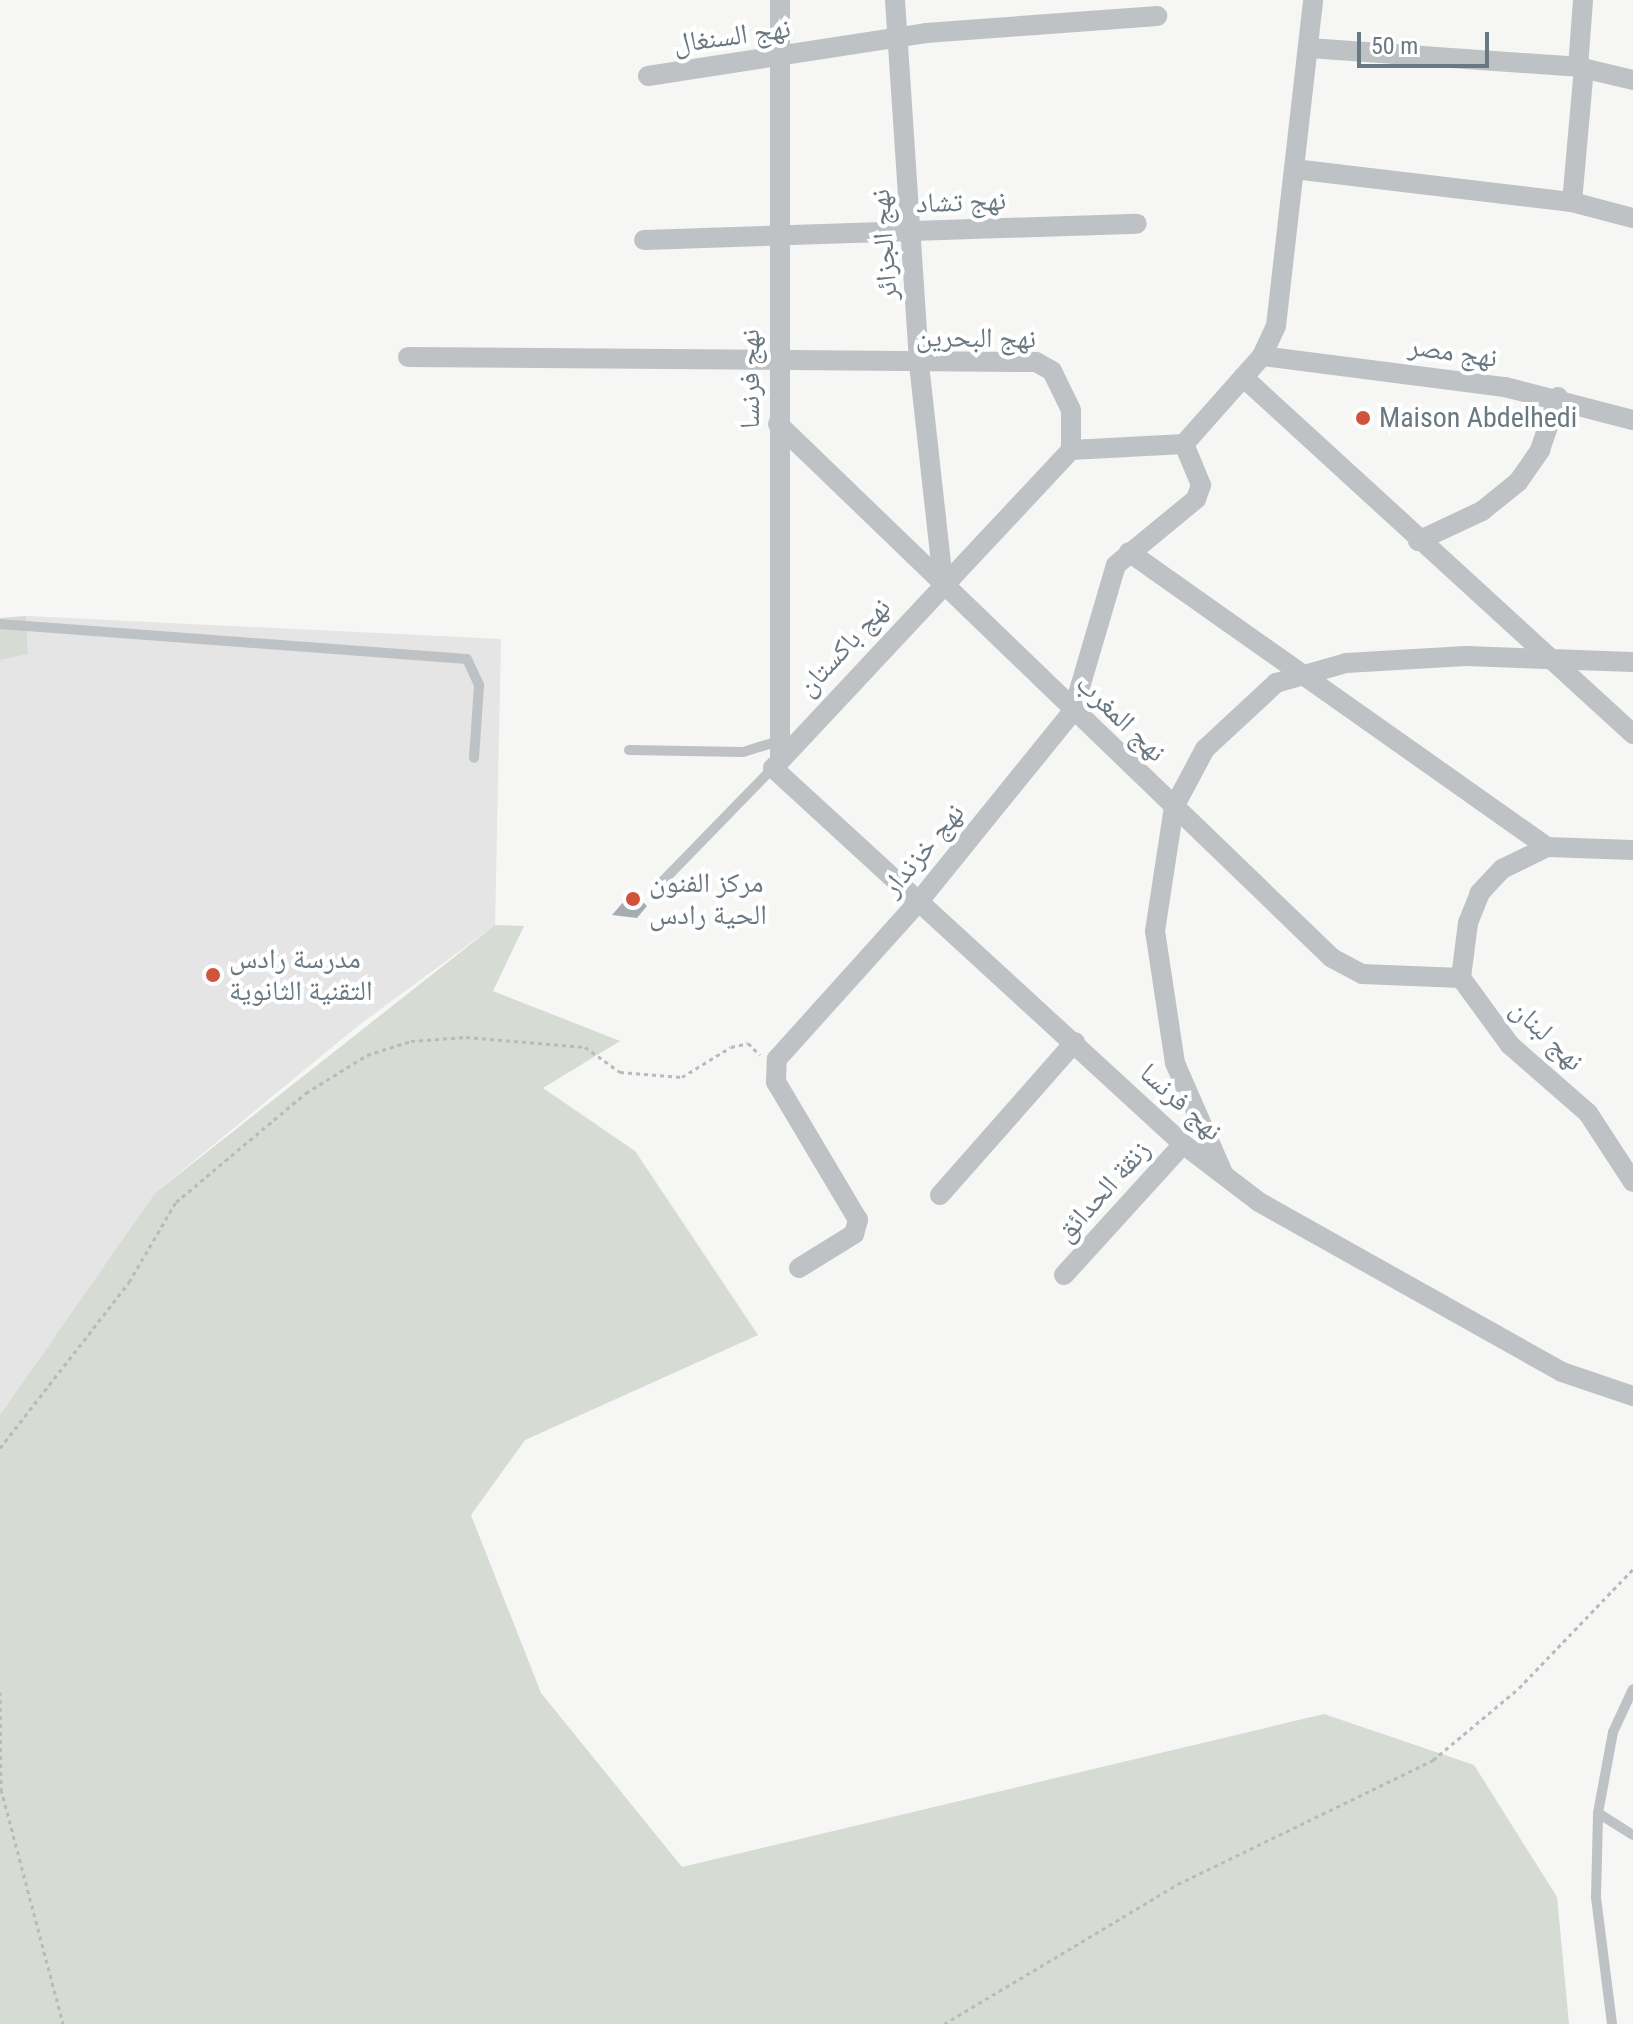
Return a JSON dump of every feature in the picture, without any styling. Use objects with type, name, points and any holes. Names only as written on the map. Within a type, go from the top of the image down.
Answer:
[{"type":"street","name":"نهج فرنسا","points":[[780,0],[781,233],[776,364],[777,756],[920,900],[1183,1144],[1225,1176],[1562,1372],[1623,1394]]},
{"type":"street","name":"نهج الجزائر","points":[[895,0],[919,364],[941,583]]},
{"type":"street","points":[[1071,450],[1184,444],[1262,356],[1276,326],[1313,0]]},
{"type":"street","points":[[1572,202],[1583,0]]},
{"type":"street","name":"نهج السنغال","points":[[648,76],[781,59],[897,38],[1157,16]]},
{"type":"street","points":[[1309,48],[1581,68],[1633,80]]},
{"type":"street","points":[[1294,169],[1572,202],[1633,218]]},
{"type":"street","name":"نهج تشاد","points":[[644,240],[781,233],[912,233],[1137,224]]},
{"type":"street","name":"نهج مصر","points":[[1262,356],[1558,397],[1633,420]]},
{"type":"street","name":"نهج البحرين","points":[[408,357],[776,364],[1047,364],[1071,410],[1071,450]]},
{"type":"street","points":[[1243,377],[1418,541],[1633,734]]},
{"type":"street","points":[[1418,541],[1482,511],[1518,482],[1540,450],[1558,397]]},
{"type":"street","name":"نهج المغرب","points":[[778,424],[1073,711],[1344,968],[1461,978]]},
{"type":"street","name":"نهج خزندار","points":[[773,1069],[920,900],[1073,711],[1110,579],[1129,552],[1196,499],[1201,485],[1184,444]]},
{"type":"street","name":"نهج باكستان","points":[[777,756],[1071,450]]},
{"type":"street","points":[[1129,552],[1547,847]]},
{"type":"street","points":[[1225,1176],[1175,1063],[1162,1010],[1157,889],[1174,807],[1230,719],[1276,683],[1300,675],[1418,657],[1552,663],[1633,662]]},
{"type":"street","points":[[1461,978],[1480,893],[1502,869],[1547,847],[1633,850]]},
{"type":"street","name":"نهج لبنان","points":[[1461,978],[1510,1045],[1588,1113],[1633,1182]]},
{"type":"street","points":[[940,1195],[1075,1042]]},
{"type":"street","points":[[773,1069],[858,1220],[854,1234],[799,1268]]},
{"type":"street","name":"زنقة الحدائق","points":[[1064,1275],[1183,1144]]},
{"type":"lane","points":[[0,624],[467,659],[479,685],[474,758]]},
{"type":"lane","points":[[629,750],[743,752],[777,756]]},
{"type":"lane","name":"نهج باكستان","points":[[660,884],[777,756]]},
{"type":"lane","points":[[1612,2024],[1596,1897],[1598,1813],[1613,1732],[1633,1689]]},
{"type":"lane","points":[[1598,1813],[1633,1835]]},
{"type":"path","points":[[0,1448],[129,1282],[176,1202],[306,1093],[367,1055],[411,1041],[466,1037],[585,1047],[620,1072],[682,1077],[748,1043],[773,1069]]},
{"type":"path","points":[[944,2024],[1178,1884],[1433,1760],[1519,1688],[1633,1569]]},
{"type":"path","points":[[0,1692],[0,1789],[63,2024]]},
{"type":"shaded area","name":"مدرسة رادس التقنية الثانوية","points":[[26,616],[501,639],[495,925],[359,1025],[155,1193],[0,1415],[0,660],[28,653]]},
{"type":"shaded area","points":[[26,616],[28,654],[0,660],[0,618]]},
{"type":"shaded area","points":[[495,925],[524,926],[493,991],[620,1041],[543,1088],[635,1151],[758,1335],[525,1440],[471,1515],[541,1693],[682,1867],[1324,1714],[1474,1765],[1557,1897],[1569,2024],[0,2024],[0,1415],[155,1193]]},
{"type":"building","name":"مركز الفنون الحية رادس","points":[[632,892],[647,906],[637,918],[612,915]]},
{"type":"place","name":"Maison Abdelhedi","points":[[1363,418]]},
{"type":"place","name":"مركز الفنون الحية رادس","points":[[633,899]]},
{"type":"place","name":"مدرسة رادس التقنية الثانوية","points":[[213,975]]}]
